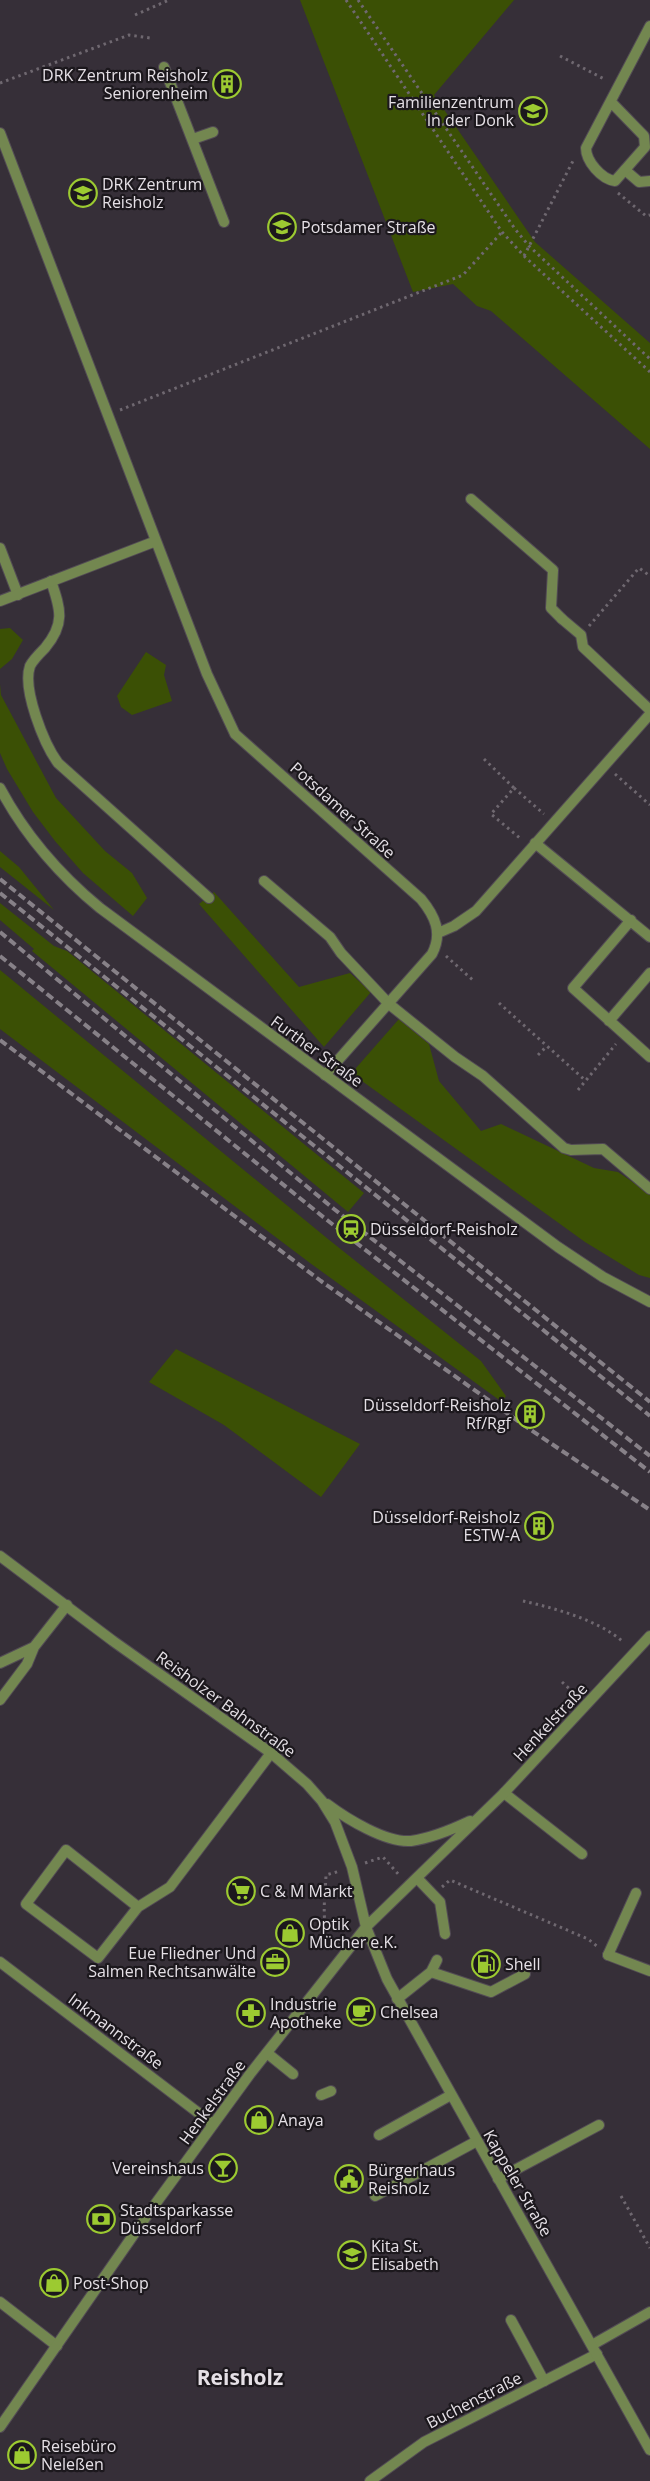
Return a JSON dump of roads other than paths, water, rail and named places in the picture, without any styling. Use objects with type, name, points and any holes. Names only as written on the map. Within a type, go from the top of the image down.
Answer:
[{"type":"street","points":[[611,102],[644,136],[646,142],[645,147],[615,180],[610,180],[590,163],[586,148],[650,26]]},
{"type":"street","points":[[164,67],[224,222]]},
{"type":"street","points":[[193,139],[213,132]]},
{"type":"street","name":"Potsdamer Straße","points":[[0,134],[207,674],[235,734],[421,899],[435,920],[438,933]]},
{"type":"street","points":[[625,170],[639,182],[650,181]]},
{"type":"street","points":[[325,1075],[424,966],[436,947],[438,933],[476,911],[650,712],[583,647],[581,635],[551,608],[553,570],[471,499]]},
{"type":"street","points":[[0,601],[156,541]]},
{"type":"street","points":[[0,548],[18,595]]},
{"type":"street","points":[[51,581],[60,606],[59,628],[30,665],[28,688],[50,752],[58,763],[209,898]]},
{"type":"street","name":"Further Straße","points":[[0,788],[28,833],[83,895],[138,938],[558,1247],[603,1277],[650,1302]]},
{"type":"street","points":[[533,845],[650,936]]},
{"type":"street","points":[[264,881],[330,937],[341,953],[389,1004],[455,1057],[483,1076],[564,1148],[571,1150],[603,1149],[650,1189]]},
{"type":"street","points":[[631,920],[573,988],[650,1057]]},
{"type":"street","points":[[609,1021],[650,973]]},
{"type":"street","name":"Reisholzer Bahnstraße","points":[[0,1556],[271,1753],[307,1784],[322,1801],[335,1822],[344,1844],[366,1927]]},
{"type":"street","points":[[0,1700],[27,1664],[34,1647],[67,1605]]},
{"type":"street","name":"Henkelstraße","points":[[0,2427],[213,2124],[366,1927],[504,1793],[648,1640]]},
{"type":"street","points":[[0,1663],[34,1647]]},
{"type":"street","points":[[138,1907],[66,1850],[26,1904],[98,1958],[138,1907],[170,1887],[271,1753]]},
{"type":"street","points":[[504,1793],[582,1854]]},
{"type":"street","name":"Henkelstraße","points":[[322,1801],[364,1827],[390,1837],[409,1841],[435,1836],[477,1819]]},
{"type":"street","points":[[417,1878],[440,1902],[445,1934]]},
{"type":"street","points":[[636,1893],[608,1955],[650,1971]]},
{"type":"street","name":"Kappeler Straße","points":[[366,1927],[397,1999],[650,2450]]},
{"type":"street","points":[[397,1999],[431,1972],[437,1960]]},
{"type":"street","name":"Inkmannstraße","points":[[0,1962],[213,2124]]},
{"type":"street","points":[[431,1972],[491,1992],[525,1974]]},
{"type":"street","points":[[267,2053],[293,2074]]},
{"type":"street","points":[[379,2135],[451,2095]]},
{"type":"street","points":[[498,2179],[599,2125]]},
{"type":"street","points":[[375,2196],[476,2141]]},
{"type":"street","points":[[0,2302],[57,2346]]},
{"type":"street","name":"Buchenstraße","points":[[370,2481],[424,2442],[544,2381],[595,2350],[650,2312]]},
{"type":"street","points":[[511,2320],[544,2381]]},
{"type":"railway","points":[[0,879],[650,1402]]},
{"type":"railway","points":[[0,893],[650,1416]]},
{"type":"railway","points":[[0,932],[334,1209],[650,1456]]},
{"type":"railway","points":[[0,956],[327,1220],[650,1472]]},
{"type":"railway","points":[[0,1040],[321,1281],[525,1426],[650,1510]]},
{"type":"place","name":"DRK Zentrum Reisholz Seniorenheim","points":[[227,84]]},
{"type":"place","name":"Familienzentrum In der Donk","points":[[533,111]]},
{"type":"place","name":"DRK Zentrum Reisholz","points":[[83,193]]},
{"type":"place","name":"Potsdamer Straße","points":[[282,227]]},
{"type":"place","name":"Düsseldorf-Reisholz","points":[[351,1229]]},
{"type":"place","name":"Düsseldorf-Reisholz Rf/Rgf","points":[[530,1414]]},
{"type":"place","name":"Düsseldorf-Reisholz ESTW-A","points":[[539,1526]]},
{"type":"place","name":"C & M Markt","points":[[241,1891]]},
{"type":"place","name":"Optik Mücher e.K.","points":[[290,1933]]},
{"type":"place","name":"Eue Fliedner Und Salmen Rechtsanwälte","points":[[275,1962]]},
{"type":"place","name":"Shell","points":[[486,1964]]},
{"type":"place","name":"Chelsea","points":[[361,2012]]},
{"type":"place","name":"Industrie Apotheke","points":[[251,2013]]},
{"type":"place","name":"Anaya","points":[[259,2120]]},
{"type":"place","name":"Vereinshaus","points":[[223,2168]]},
{"type":"place","name":"Bürgerhaus Reisholz","points":[[349,2179]]},
{"type":"place","name":"Stadtsparkasse Düsseldorf","points":[[101,2219]]},
{"type":"place","name":"Kita St. Elisabeth","points":[[352,2255]]},
{"type":"place","name":"Post-Shop","points":[[54,2283]]},
{"type":"place","name":"Reisebüro Neleßen","points":[[22,2455]]},
{"type":"district","name":"Reisholz","points":[[240,2377]]}]
